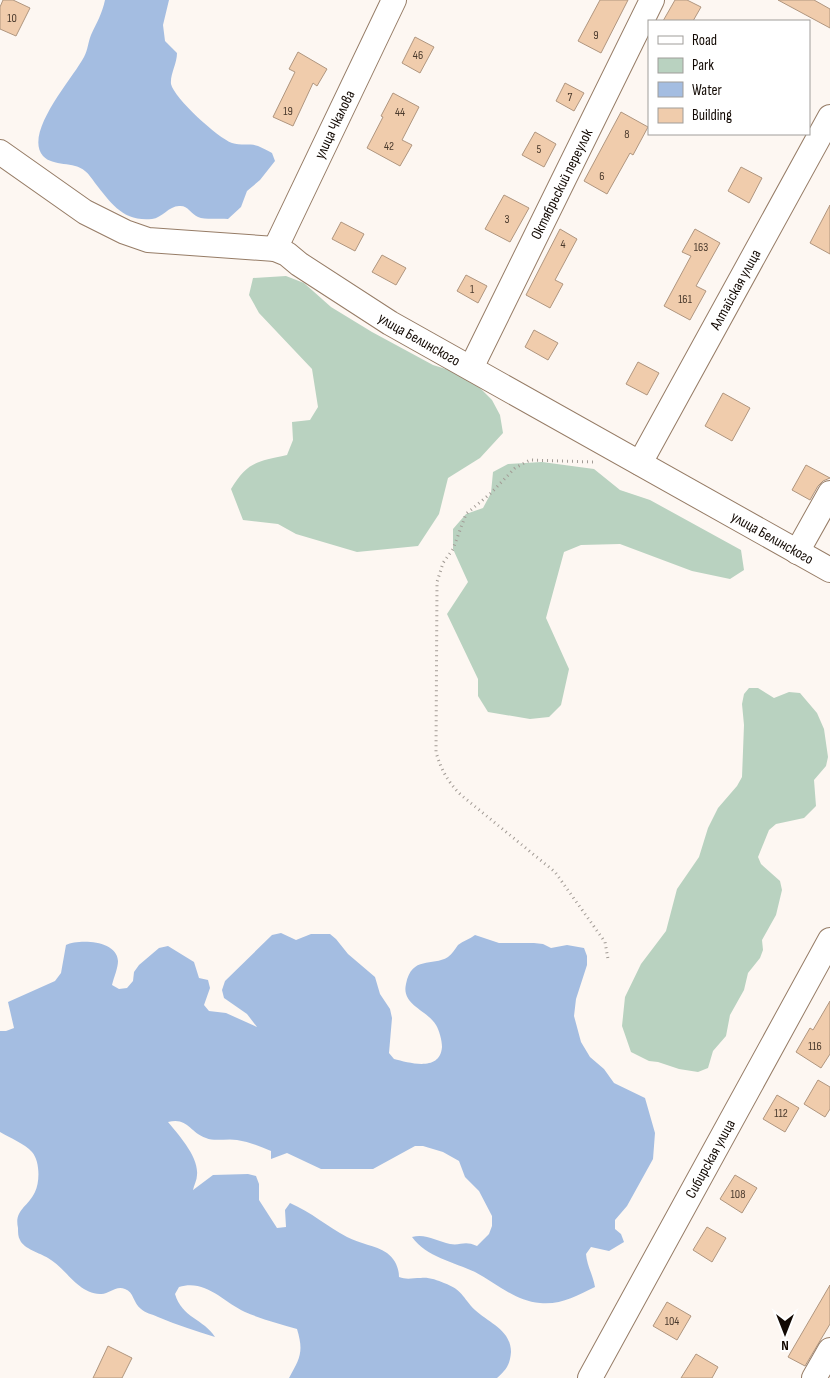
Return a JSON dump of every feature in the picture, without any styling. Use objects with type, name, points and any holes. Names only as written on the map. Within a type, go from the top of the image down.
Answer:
[{"type":"street","name":"улица Чкалова","points":[[275,249],[394,0]]},
{"type":"street","name":"Октябрьский переулок","points":[[471,368],[652,0]]},
{"type":"street","name":"Алтайская улица","points":[[640,463],[830,117]]},
{"type":"street","name":"улица Белинского","points":[[0,152],[85,212],[125,232],[148,240],[275,249],[288,254],[299,264],[390,323],[830,570]]},
{"type":"street","points":[[797,552],[830,493]]},
{"type":"street","name":"Сибирская улица","points":[[590,1378],[830,940]]},
{"type":"street","points":[[814,1378],[830,1350]]},
{"type":"path","points":[[600,462],[530,460],[515,468],[491,493],[466,514],[453,549],[443,563],[437,582],[436,752],[441,769],[449,782],[461,795],[555,872],[605,942],[608,959]]},
{"type":"green space","points":[[286,276],[304,283],[331,307],[372,332],[433,365],[468,376],[492,400],[500,415],[503,433],[480,458],[448,478],[439,514],[418,546],[357,552],[296,534],[278,524],[243,520],[231,489],[243,473],[254,464],[287,455],[293,440],[292,422],[310,420],[318,407],[312,369],[259,313],[249,295],[253,278]]},
{"type":"green space","points":[[542,462],[594,469],[620,490],[650,500],[741,550],[744,570],[730,579],[692,571],[620,544],[581,545],[564,552],[546,618],[569,669],[561,705],[549,717],[530,719],[488,712],[478,696],[478,679],[447,614],[468,582],[453,549],[453,529],[466,514],[483,508],[491,493],[493,472],[508,464]]},
{"type":"green space","points":[[749,688],[758,688],[774,698],[789,692],[800,693],[817,713],[824,729],[828,757],[826,766],[814,780],[816,806],[804,818],[776,824],[769,830],[758,857],[761,864],[780,881],[782,890],[776,915],[762,940],[763,950],[760,958],[748,973],[744,990],[730,1015],[726,1036],[713,1051],[708,1068],[698,1072],[679,1069],[649,1061],[631,1052],[622,1026],[625,997],[641,964],[666,931],[677,889],[699,857],[708,828],[718,808],[737,786],[742,777],[744,725],[742,704],[744,694]]},
{"type":"water","points":[[105,0],[169,0],[163,25],[165,41],[177,53],[171,80],[174,90],[197,117],[225,140],[235,144],[258,146],[272,153],[275,161],[260,180],[247,191],[241,207],[228,219],[201,218],[182,206],[172,208],[159,217],[152,219],[133,217],[125,214],[112,204],[85,171],[75,166],[52,162],[43,156],[39,146],[39,134],[44,120],[84,57]]},
{"type":"water","points":[[281,933],[296,940],[311,934],[330,934],[336,939],[348,954],[375,977],[380,994],[390,1009],[392,1018],[389,1053],[394,1059],[416,1064],[430,1063],[436,1060],[440,1055],[442,1047],[436,1025],[411,1002],[405,991],[409,975],[418,965],[448,957],[458,945],[475,935],[499,943],[534,943],[543,944],[551,948],[567,945],[584,948],[587,956],[587,965],[576,999],[574,1016],[581,1042],[590,1057],[604,1069],[614,1083],[645,1098],[655,1133],[653,1159],[627,1206],[615,1220],[615,1229],[621,1234],[624,1242],[609,1251],[591,1247],[586,1254],[595,1287],[575,1297],[555,1303],[531,1302],[522,1299],[475,1272],[425,1250],[418,1244],[412,1237],[422,1236],[450,1244],[469,1243],[477,1246],[489,1234],[492,1226],[492,1216],[479,1191],[465,1177],[459,1161],[443,1152],[423,1146],[415,1146],[373,1169],[321,1169],[287,1153],[271,1159],[271,1151],[259,1146],[237,1140],[210,1139],[200,1135],[184,1123],[168,1122],[187,1146],[195,1161],[197,1179],[193,1190],[213,1175],[248,1174],[256,1176],[259,1184],[259,1200],[277,1228],[286,1227],[285,1210],[290,1203],[347,1237],[387,1253],[396,1264],[399,1277],[407,1279],[432,1279],[459,1291],[475,1310],[503,1332],[510,1344],[509,1364],[497,1378],[289,1378],[300,1355],[297,1329],[245,1312],[214,1293],[198,1286],[179,1287],[175,1294],[178,1302],[215,1337],[144,1312],[138,1307],[128,1290],[118,1288],[103,1294],[92,1293],[78,1285],[54,1262],[29,1248],[19,1239],[18,1217],[35,1192],[38,1183],[38,1172],[37,1161],[32,1152],[0,1132],[0,1031],[14,1028],[8,1002],[55,981],[61,973],[66,945],[88,942],[105,945],[111,949],[116,954],[118,961],[112,985],[119,989],[127,988],[133,981],[134,972],[139,965],[159,948],[168,946],[194,962],[199,978],[208,980],[210,988],[204,1005],[209,1011],[226,1013],[257,1027],[247,1014],[224,998],[222,990],[225,981],[272,935]]},
{"type":"building","points":[[3,0],[13,0],[30,8],[16,36],[0,29],[0,7]]},
{"type":"building","points":[[600,0],[628,0],[601,53],[578,41]]},
{"type":"building","points":[[675,0],[687,0],[701,7],[694,20],[664,20]]},
{"type":"building","points":[[778,0],[814,0],[830,9],[830,28]]},
{"type":"building","points":[[415,37],[434,47],[420,73],[402,63]]},
{"type":"building","points":[[298,52],[327,69],[317,86],[313,83],[293,126],[273,117],[295,72],[289,69]]},
{"type":"building","points":[[565,83],[584,93],[574,111],[556,101]]},
{"type":"building","points":[[393,93],[419,107],[402,140],[412,145],[400,166],[367,148]]},
{"type":"building","points":[[621,112],[648,127],[633,155],[630,153],[607,194],[584,181]]},
{"type":"building","points":[[535,132],[556,144],[544,167],[522,155]]},
{"type":"building","points":[[741,167],[762,178],[749,203],[728,191]]},
{"type":"building","points":[[504,195],[529,208],[510,242],[485,229]]},
{"type":"building","points":[[830,205],[830,254],[810,243]]},
{"type":"building","points":[[341,222],[364,234],[355,251],[332,239]]},
{"type":"building","points":[[560,229],[577,239],[555,280],[563,284],[550,308],[526,295]]},
{"type":"building","points":[[695,229],[720,243],[696,286],[706,291],[690,320],[664,306],[691,256],[682,252]]},
{"type":"building","points":[[382,255],[406,268],[396,285],[372,272]]},
{"type":"building","points":[[466,275],[487,286],[478,303],[457,291]]},
{"type":"building","points":[[534,330],[558,343],[548,360],[525,347]]},
{"type":"building","points":[[638,362],[659,373],[647,395],[626,384]]},
{"type":"building","points":[[723,393],[750,408],[732,441],[705,426]]},
{"type":"building","points":[[806,465],[830,478],[818,486],[810,500],[792,490]]},
{"type":"building","points":[[830,1001],[830,1054],[821,1068],[796,1052],[810,1028],[813,1030]]},
{"type":"building","points":[[818,1080],[830,1087],[830,1109],[825,1117],[804,1104]]},
{"type":"building","points":[[777,1095],[799,1108],[785,1132],[763,1119]]},
{"type":"building","points":[[735,1175],[757,1188],[742,1213],[720,1199]]},
{"type":"building","points":[[707,1227],[726,1238],[712,1262],[693,1250]]},
{"type":"building","points":[[830,1285],[830,1324],[805,1366],[788,1357]]},
{"type":"building","points":[[667,1302],[691,1316],[677,1340],[653,1326]]},
{"type":"building","points":[[108,1346],[132,1358],[122,1378],[93,1378]]},
{"type":"building","points":[[696,1354],[718,1367],[712,1378],[681,1378]]}]
